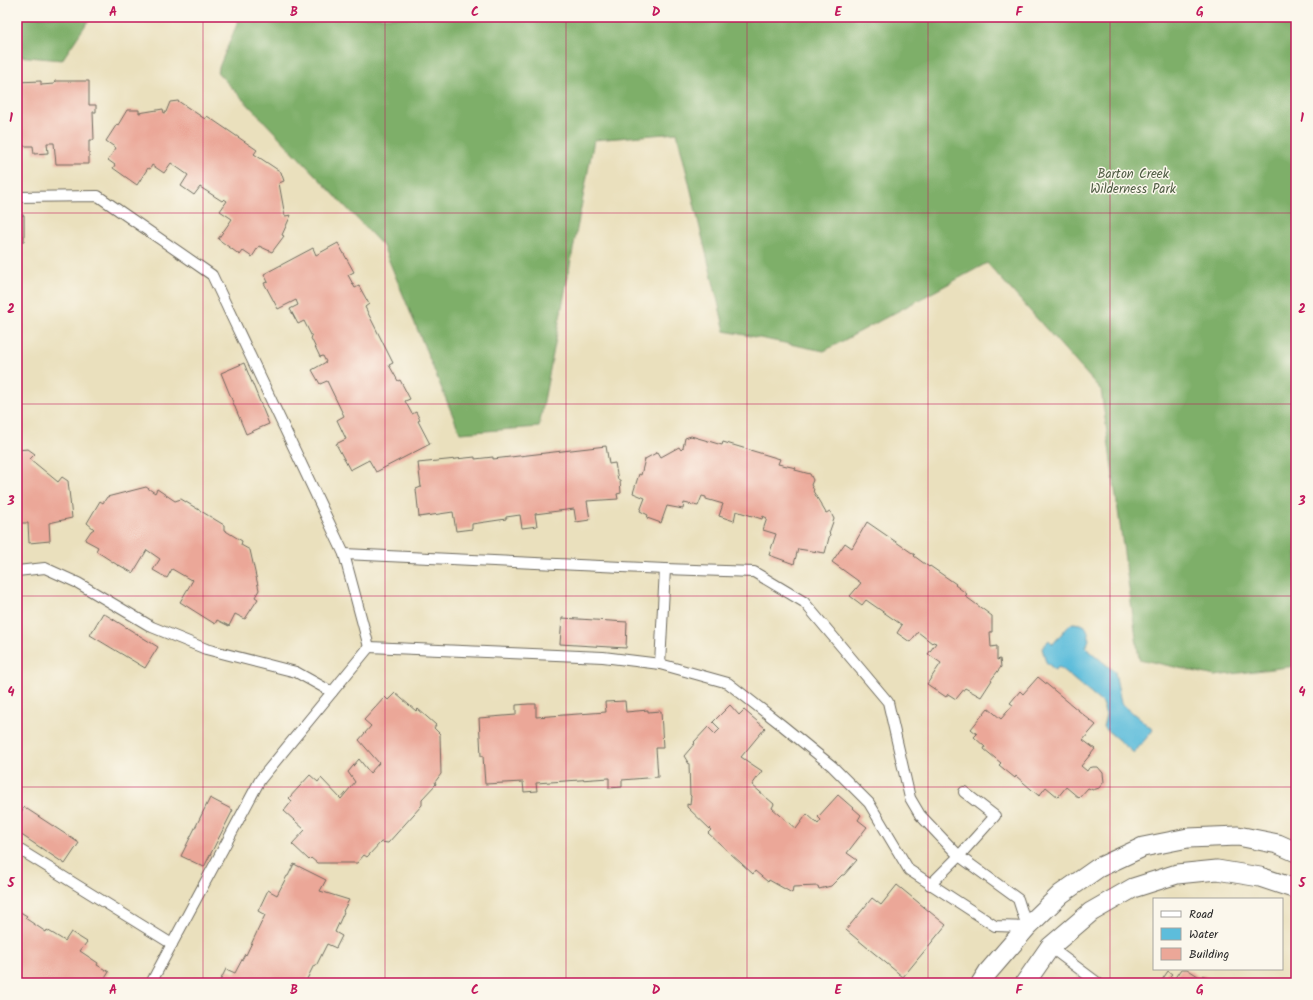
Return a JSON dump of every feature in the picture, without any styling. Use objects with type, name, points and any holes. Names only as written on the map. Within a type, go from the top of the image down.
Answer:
[{"type":"street","points":[[981,983],[988,972],[1027,927],[1061,894],[1098,868],[1143,847],[1188,838],[1238,836],[1278,844],[1296,852]]},
{"type":"street","points":[[1024,983],[1050,947],[1091,912],[1133,888],[1177,874],[1217,870],[1260,877],[1296,889]]},
{"type":"street","points":[[1027,927],[1050,947]]},
{"type":"lane","points":[[17,197],[98,196],[212,275],[344,554],[369,647]]},
{"type":"lane","points":[[344,554],[754,572],[804,602],[888,702],[910,798],[920,815],[959,856],[1018,899],[1027,927],[995,926],[909,870],[869,803],[832,766],[728,683],[660,664],[603,657],[369,647]]},
{"type":"lane","points":[[17,571],[45,568],[78,583],[152,628],[206,649],[296,672],[332,692]]},
{"type":"lane","points":[[660,664],[665,569]]},
{"type":"lane","points":[[152,983],[260,780],[369,647]]},
{"type":"lane","points":[[930,885],[959,856],[995,816],[964,792]]},
{"type":"lane","points":[[17,848],[172,944]]},
{"type":"lane","points":[[1050,947],[1098,983]]},
{"type":"green space","points":[[17,17],[91,17],[62,60],[17,56]]},
{"type":"green space","name":"Barton Creek Wilderness Park","points":[[240,17],[1296,17],[1296,666],[1215,676],[1139,659],[1101,390],[987,263],[824,351],[725,331],[677,133],[594,140],[539,427],[460,433],[383,246],[217,72]]},
{"type":"water","points":[[1073,623],[1085,626],[1089,637],[1085,647],[1115,672],[1121,703],[1153,730],[1134,753],[1103,727],[1106,715],[1102,703],[1059,667],[1055,670],[1046,662],[1042,648],[1049,640],[1053,644],[1068,626]]},
{"type":"building","points":[[41,81],[41,85],[54,84],[55,81],[89,81],[89,105],[96,105],[96,112],[93,112],[94,140],[89,140],[89,164],[56,164],[54,143],[47,143],[48,153],[34,154],[33,146],[17,146],[17,82]]},
{"type":"building","points":[[178,101],[205,119],[207,116],[257,150],[254,154],[281,172],[284,181],[279,183],[285,216],[291,215],[282,235],[284,236],[272,252],[259,246],[252,257],[243,251],[240,255],[218,239],[232,219],[220,211],[227,201],[224,199],[222,201],[200,187],[194,195],[181,186],[188,175],[171,163],[164,173],[152,165],[150,169],[148,168],[137,185],[113,168],[115,165],[108,160],[116,148],[106,141],[127,110],[139,110],[139,113],[163,109],[164,113],[166,112],[170,102]]},
{"type":"building","points":[[24,215],[24,241],[17,241],[17,216]]},
{"type":"building","points":[[338,243],[354,272],[348,275],[355,288],[359,286],[369,304],[365,307],[393,363],[389,365],[398,381],[400,380],[410,399],[405,401],[412,414],[416,412],[420,420],[418,421],[430,444],[376,472],[369,460],[350,470],[336,444],[346,439],[337,420],[344,416],[327,381],[320,384],[312,370],[326,362],[323,356],[320,357],[304,321],[298,324],[290,309],[298,305],[296,300],[278,309],[264,283],[268,282],[264,274],[313,248],[316,255]]},
{"type":"building","points":[[244,363],[269,424],[246,434],[221,373]]},
{"type":"building","points":[[691,436],[722,445],[723,442],[780,459],[778,464],[796,468],[795,470],[810,474],[813,480],[811,485],[814,490],[813,491],[826,513],[830,511],[834,519],[829,533],[825,553],[798,549],[794,564],[769,555],[776,534],[763,530],[767,518],[763,516],[762,519],[736,511],[734,521],[719,516],[723,504],[706,499],[706,497],[702,496],[698,506],[684,503],[683,509],[667,506],[661,523],[647,518],[648,515],[640,511],[645,498],[633,493],[639,474],[641,475],[645,459],[658,452],[661,457],[679,447],[681,450],[683,448],[685,438]]},
{"type":"building","points":[[606,446],[609,464],[615,463],[618,480],[620,480],[621,493],[617,494],[618,499],[587,501],[590,520],[576,522],[574,509],[535,514],[537,526],[522,528],[520,515],[506,517],[506,519],[472,524],[472,529],[456,531],[453,512],[419,517],[416,489],[421,487],[418,463],[475,457],[475,459],[493,457],[493,459]]},
{"type":"building","points":[[28,449],[35,454],[30,459],[58,482],[62,477],[68,481],[72,518],[49,523],[50,541],[29,543],[28,523],[21,523],[20,519],[17,519],[17,450]]},
{"type":"building","points":[[146,487],[155,493],[157,489],[175,501],[181,499],[224,525],[224,530],[242,541],[241,545],[250,550],[259,590],[255,597],[258,599],[245,619],[235,614],[229,626],[217,620],[215,624],[180,602],[193,580],[172,569],[167,578],[153,570],[160,559],[147,550],[133,573],[96,551],[98,547],[85,540],[94,529],[87,523],[100,501],[103,503],[107,497]]},
{"type":"building","points":[[867,522],[915,555],[914,556],[929,567],[930,566],[956,584],[955,585],[967,594],[965,596],[992,616],[992,632],[990,632],[991,647],[997,646],[997,660],[1000,659],[1001,667],[981,697],[965,688],[956,699],[948,694],[946,697],[927,684],[941,663],[928,654],[936,643],[932,643],[918,632],[910,642],[897,633],[902,625],[866,600],[862,605],[850,596],[861,583],[832,562],[845,543],[852,548]]},
{"type":"building","points":[[103,613],[158,647],[145,668],[90,635]]},
{"type":"building","points":[[562,618],[627,622],[626,648],[560,644]]},
{"type":"building","points":[[1038,677],[1096,725],[1083,740],[1095,749],[1081,766],[1087,771],[1089,768],[1098,767],[1103,773],[1104,782],[1099,788],[1093,790],[1088,788],[1079,798],[1066,787],[1058,797],[1046,787],[1039,796],[1016,776],[1015,778],[999,765],[1001,763],[984,749],[985,747],[974,737],[977,734],[971,729],[988,708],[1001,719],[1013,705],[1010,703],[1020,691],[1023,694]]},
{"type":"building","points":[[395,693],[416,711],[418,709],[436,725],[434,728],[440,734],[441,774],[435,782],[436,784],[422,799],[422,805],[388,843],[381,842],[367,857],[364,855],[357,863],[317,863],[311,858],[309,860],[292,844],[305,830],[284,811],[292,801],[289,798],[310,775],[318,782],[321,778],[341,799],[355,782],[348,772],[359,759],[370,773],[379,763],[359,740],[371,726],[364,720],[385,697],[388,700]]},
{"type":"building","points":[[625,701],[626,712],[648,710],[648,712],[661,711],[663,748],[656,748],[658,777],[622,780],[622,787],[609,788],[609,778],[536,783],[537,791],[524,792],[523,782],[485,784],[483,756],[481,756],[479,718],[516,715],[516,705],[529,704],[536,704],[536,717],[606,712],[605,702]]},
{"type":"building","points":[[730,705],[739,715],[744,710],[765,728],[741,757],[762,771],[752,785],[774,804],[772,808],[796,829],[807,814],[818,824],[821,820],[818,817],[838,795],[861,815],[858,820],[867,827],[847,853],[857,860],[844,875],[842,875],[831,886],[819,889],[818,886],[793,887],[792,893],[769,880],[768,882],[755,871],[753,874],[708,833],[711,830],[687,807],[687,804],[690,805],[691,796],[689,764],[684,756],[695,743],[694,742],[708,727],[715,734],[720,729],[713,722]]},
{"type":"building","points":[[210,798],[233,810],[204,867],[181,856]]},
{"type":"building","points":[[24,807],[79,843],[65,864],[17,832],[17,819]]},
{"type":"building","points":[[294,864],[326,880],[320,891],[349,900],[335,932],[342,936],[336,948],[327,944],[316,966],[314,965],[305,983],[219,983],[226,969],[235,973],[245,954],[246,955],[265,915],[258,911],[268,890],[277,895]]},
{"type":"building","points":[[897,885],[946,925],[903,977],[846,930],[872,898],[881,905]]},
{"type":"building","points":[[17,910],[27,916],[25,918],[46,932],[47,930],[65,941],[71,932],[87,942],[80,951],[98,963],[97,965],[109,972],[102,983],[17,983]]},
{"type":"building","points":[[1180,970],[1189,970],[1201,978],[1203,975],[1215,983],[1160,983],[1168,971],[1172,974],[1170,976],[1174,979]]}]
